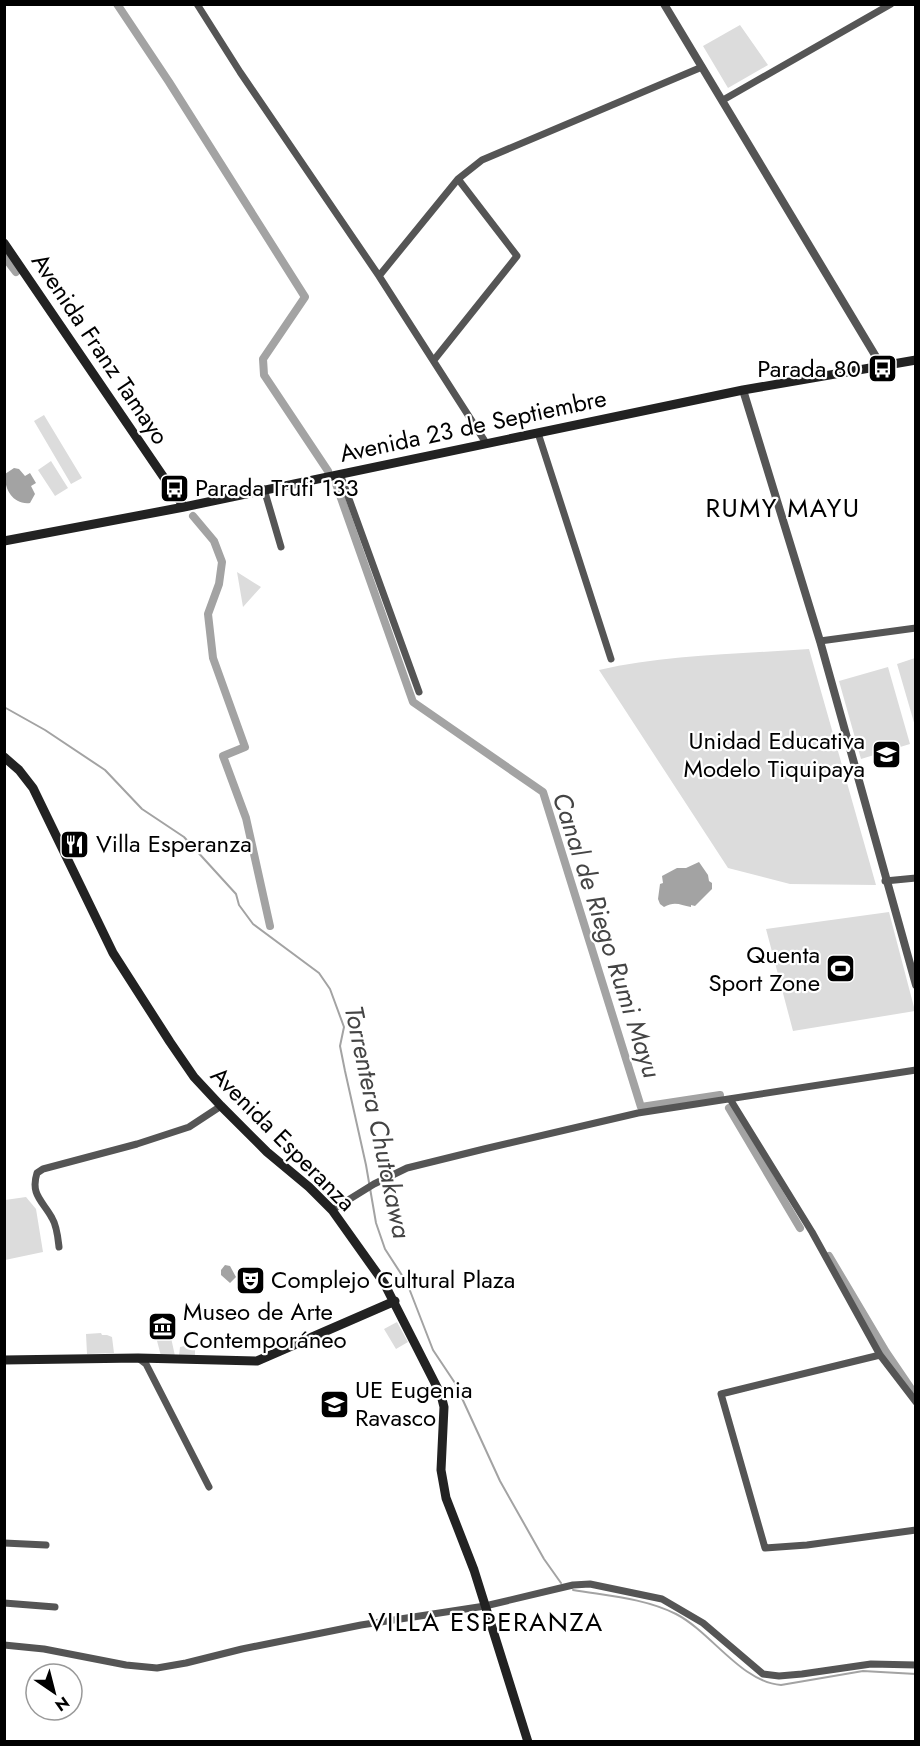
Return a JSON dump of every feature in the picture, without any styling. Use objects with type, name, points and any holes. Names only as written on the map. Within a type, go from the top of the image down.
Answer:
[{"type":"main road","name":"Avenida Franz Tamayo","points":[[4,243],[184,507]]},
{"type":"main road","name":"Avenida 23 de Septiembre","points":[[4,542],[184,507],[743,390],[915,360]]},
{"type":"main road","name":"Avenida Esperanza","points":[[4,757],[19,770],[33,788],[112,953],[194,1077],[267,1152],[309,1187],[332,1210],[395,1301],[441,1395],[444,1407],[441,1470],[446,1498],[474,1570],[528,1742]]},
{"type":"main road","points":[[4,1360],[138,1358],[256,1361],[395,1301]]},
{"type":"street","points":[[197,4],[247,82],[380,276],[486,443]]},
{"type":"street","points":[[664,4],[881,365]]},
{"type":"street","points":[[723,100],[891,4]]},
{"type":"street","points":[[380,276],[458,179],[482,160],[702,67]]},
{"type":"street","points":[[434,360],[517,256],[458,179]]},
{"type":"street","points":[[743,390],[820,641],[915,986]]},
{"type":"street","points":[[538,433],[610,659]]},
{"type":"street","points":[[340,474],[419,692]]},
{"type":"street","points":[[264,489],[281,547]]},
{"type":"street","points":[[820,641],[915,628]]},
{"type":"street","points":[[885,881],[915,878]]},
{"type":"street","points":[[332,1210],[371,1185],[407,1168],[484,1149],[638,1113],[915,1070]]},
{"type":"street","points":[[730,1099],[812,1232],[880,1355],[915,1402]]},
{"type":"street","points":[[59,1247],[54,1220],[38,1199],[34,1181],[37,1173],[43,1169],[137,1144],[189,1127],[221,1106]]},
{"type":"street","points":[[880,1355],[722,1394],[765,1548],[807,1545],[915,1530]]},
{"type":"street","points":[[138,1358],[146,1364],[209,1487]]},
{"type":"street","points":[[4,1543],[46,1545]]},
{"type":"street","points":[[4,1645],[44,1649],[126,1665],[157,1668],[361,1625],[485,1606],[572,1585],[590,1584],[662,1599],[703,1623],[763,1674],[779,1676],[802,1674],[871,1664],[915,1665]]},
{"type":"street","points":[[4,1603],[55,1607]]},
{"type":"shaded area","points":[[740,25],[768,65],[728,88],[703,46]]},
{"type":"shaded area","points":[[44,415],[82,478],[71,484],[34,421]]},
{"type":"shaded area","points":[[51,461],[68,488],[55,496],[38,470]]},
{"type":"shaded area","points":[[14,468],[19,469],[25,476],[30,473],[36,483],[31,486],[35,494],[30,503],[14,499],[8,490],[5,474]]},
{"type":"shaded area","points":[[237,572],[261,587],[243,607]]},
{"type":"shaded area","points":[[809,649],[876,885],[790,884],[728,868],[599,670],[677,658]]},
{"type":"shaded area","points":[[916,658],[915,726],[897,664]]},
{"type":"shaded area","points":[[888,667],[910,744],[861,759],[839,681]]},
{"type":"shaded area","points":[[699,862],[712,883],[712,889],[695,906],[674,904],[664,907],[660,904],[658,899],[660,884],[663,883],[662,876],[677,868],[686,868]]},
{"type":"shaded area","name":"Quenta Sport Zone","points":[[889,912],[915,1011],[793,1031],[766,929]]},
{"type":"shaded area","points":[[26,1197],[36,1209],[43,1252],[5,1260],[5,1200]]},
{"type":"shaded area","points":[[225,1265],[230,1266],[236,1277],[230,1283],[221,1275],[221,1270]]},
{"type":"shaded area","points":[[397,1322],[408,1342],[396,1349],[384,1329]]},
{"type":"shaded area","points":[[101,1333],[112,1337],[114,1353],[87,1354],[86,1334]]},
{"type":"shaded area","points":[[170,1333],[175,1356],[161,1356],[156,1337]]},
{"type":"shaded area","points":[[195,1344],[195,1356],[179,1356],[180,1347]]},
{"type":"waterway","name":"Canal de Riego Rumi Mayu","points":[[117,4],[305,297],[263,359],[264,375],[328,471]]},
{"type":"waterway","points":[[4,256],[16,272]]},
{"type":"waterway","name":"Canal de Riego Rumi Mayu","points":[[336,484],[413,702],[543,792],[641,1107],[720,1095]]},
{"type":"waterway","points":[[193,516],[214,541],[222,562],[219,584],[208,614],[213,658],[245,747],[223,756],[246,818],[270,926]]},
{"type":"waterway","name":"Torrentera Chutakawa","points":[[4,707],[45,730],[105,770],[142,809],[184,837],[236,894],[239,905],[253,924],[319,973],[330,989],[344,1027],[340,1046],[376,1223],[385,1249],[407,1283],[433,1350],[455,1383],[500,1481],[544,1559],[561,1583]]},
{"type":"waterway","name":"Canal de Riego Rumi Mayu","points":[[729,1108],[800,1228]]},
{"type":"waterway","name":"Canal de Riego Rumi Mayu","points":[[829,1256],[886,1352],[916,1396]]},
{"type":"waterway","name":"Torrentera Chutakawa","points":[[573,1590],[639,1601],[676,1614],[702,1632],[739,1666],[766,1682],[781,1685],[863,1671],[916,1674]]},
{"type":"place","name":"Parada 80","points":[[882,369]]},
{"type":"place","name":"Parada Trufi 133","points":[[174,488]]},
{"type":"place","name":"Unidad Educativa Modelo Tiquipaya","points":[[886,755]]},
{"type":"place","name":"Villa Esperanza","points":[[75,844]]},
{"type":"place","name":"Quenta Sport Zone","points":[[841,969]]},
{"type":"place","name":"Complejo Cultural Plaza","points":[[250,1280]]},
{"type":"place","name":"Museo de Arte Contemporáneo","points":[[162,1326]]},
{"type":"place","name":"UE Eugenia Ravasco","points":[[334,1404]]},
{"type":"district","name":"RUMY MAYU","points":[[783,508]]},
{"type":"district","name":"VILLA ESPERANZA","points":[[486,1622]]}]
